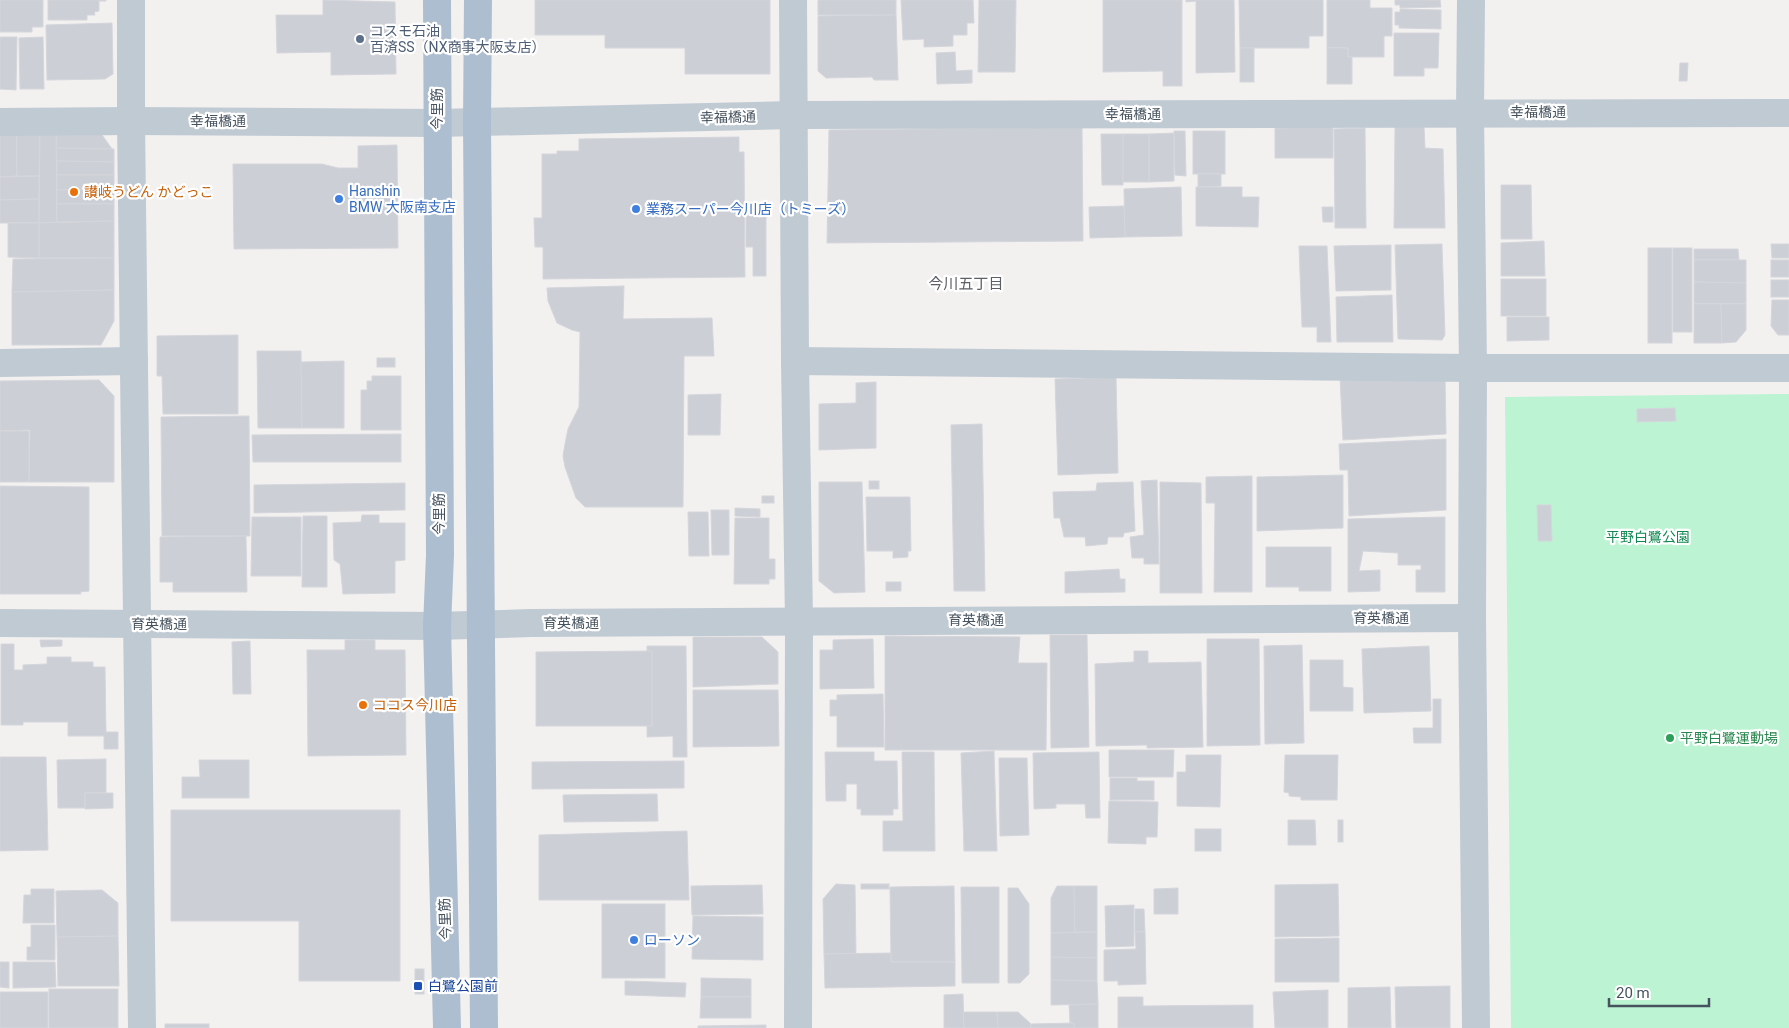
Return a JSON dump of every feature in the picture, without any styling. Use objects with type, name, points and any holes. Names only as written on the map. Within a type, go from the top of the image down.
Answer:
[{"type":"main road","name":"今里筋","points":[[437,0],[440,545],[437,626],[447,1028]]},
{"type":"main road","points":[[478,0],[477,123],[484,1028]]},
{"type":"street","points":[[131,0],[136,624],[142,1028]]},
{"type":"street","points":[[794,0],[795,361],[799,622],[798,1028]]},
{"type":"street","points":[[1471,0],[1472,618],[1476,1028]]},
{"type":"street","name":"幸福橋通","points":[[0,122],[477,123],[794,115],[1470,112],[1789,113]]},
{"type":"street","points":[[0,363],[134,361]]},
{"type":"street","points":[[795,361],[1473,368],[1789,368]]},
{"type":"street","name":"育英橋通","points":[[0,623],[437,626],[481,624],[1472,618]]},
{"type":"green space","name":"平野白鷺公園","points":[[1789,394],[1789,1028],[1511,1028],[1505,397]]},
{"type":"building","points":[[0,0],[43,0],[43,27],[32,27],[32,32],[0,32]]},
{"type":"building","points":[[48,0],[106,1],[99,1],[99,11],[94,12],[95,15],[87,15],[87,20],[48,20]]},
{"type":"building","points":[[323,0],[395,2],[396,74],[331,75],[331,52],[277,53],[276,15],[323,15]]},
{"type":"building","points":[[535,0],[770,0],[770,74],[685,74],[685,48],[605,48],[605,35],[535,35]]},
{"type":"building","points":[[818,0],[896,0],[896,15],[818,15]]},
{"type":"building","points":[[901,0],[973,0],[974,23],[967,23],[967,35],[953,35],[953,46],[924,47],[924,39],[903,40]]},
{"type":"building","points":[[979,0],[1016,0],[1015,72],[978,72]]},
{"type":"building","points":[[1103,0],[1182,0],[1182,86],[1163,86],[1163,71],[1103,72]]},
{"type":"building","points":[[1186,0],[1234,0],[1235,72],[1196,73],[1196,1],[1186,2]]},
{"type":"building","points":[[1239,0],[1323,0],[1323,36],[1309,36],[1309,48],[1240,48]]},
{"type":"building","points":[[1327,0],[1370,0],[1370,8],[1392,8],[1392,36],[1384,36],[1384,57],[1348,57],[1348,48],[1327,48]]},
{"type":"building","points":[[1395,0],[1440,0],[1441,7],[1400,8],[1400,5],[1395,5]]},
{"type":"building","points":[[1400,9],[1441,10],[1441,29],[1399,28],[1399,25],[1395,25],[1395,12],[1400,12]]},
{"type":"building","points":[[896,15],[898,80],[874,80],[872,77],[826,78],[818,71],[818,16]]},
{"type":"building","points":[[112,23],[113,74],[105,79],[47,80],[46,25]]},
{"type":"building","points":[[1394,33],[1439,33],[1438,68],[1424,68],[1424,76],[1394,76]]},
{"type":"building","points":[[0,37],[17,37],[16,90],[0,89]]},
{"type":"building","points":[[43,37],[44,89],[20,89],[19,38]]},
{"type":"building","points":[[1240,48],[1254,48],[1254,82],[1240,82]]},
{"type":"building","points":[[1327,48],[1348,48],[1348,57],[1352,57],[1352,84],[1327,84]]},
{"type":"building","points":[[955,52],[956,71],[972,70],[972,83],[937,84],[936,53]]},
{"type":"building","points":[[1680,63],[1688,63],[1687,81],[1679,81]]},
{"type":"building","points":[[1082,127],[1083,241],[827,243],[829,130]]},
{"type":"building","points":[[1333,127],[1333,158],[1275,158],[1275,128]]},
{"type":"building","points":[[1395,127],[1424,127],[1425,148],[1443,149],[1445,228],[1394,228]]},
{"type":"building","points":[[1365,128],[1366,228],[1335,228],[1334,129]]},
{"type":"building","points":[[57,131],[100,132],[112,149],[56,148]]},
{"type":"building","points":[[1174,131],[1185,131],[1186,176],[1175,175]]},
{"type":"building","points":[[1193,131],[1225,131],[1225,174],[1193,174]]},
{"type":"building","points":[[0,132],[17,132],[17,176],[0,177]]},
{"type":"building","points":[[17,132],[40,132],[39,176],[17,176]]},
{"type":"building","points":[[40,132],[56,132],[57,222],[39,223]]},
{"type":"building","points":[[1174,133],[1174,181],[1149,182],[1149,134]]},
{"type":"building","points":[[1101,134],[1123,134],[1123,185],[1102,185]]},
{"type":"building","points":[[1123,134],[1149,134],[1149,182],[1123,182]]},
{"type":"building","points":[[739,137],[739,152],[744,152],[745,277],[543,279],[543,247],[535,247],[534,218],[542,218],[542,154],[557,154],[557,151],[579,151],[579,139]]},
{"type":"building","points":[[397,145],[398,248],[234,249],[233,164],[322,164],[338,168],[358,168],[358,146]]},
{"type":"building","points":[[56,148],[114,149],[114,162],[57,161]]},
{"type":"building","points":[[57,161],[114,162],[114,175],[57,175]]},
{"type":"building","points":[[1198,174],[1221,174],[1221,186],[1198,187]]},
{"type":"building","points":[[57,175],[114,175],[114,190],[57,190]]},
{"type":"building","points":[[39,176],[39,199],[0,200],[0,177]]},
{"type":"building","points":[[1501,185],[1531,185],[1532,239],[1501,239]]},
{"type":"building","points":[[1181,187],[1182,236],[1125,237],[1124,189]]},
{"type":"building","points":[[1196,187],[1242,187],[1242,197],[1259,197],[1258,227],[1196,226]]},
{"type":"building","points":[[57,190],[114,190],[114,204],[57,204]]},
{"type":"building","points":[[39,199],[39,223],[0,223],[0,200]]},
{"type":"building","points":[[57,204],[114,204],[114,221],[57,222]]},
{"type":"building","points":[[1124,206],[1125,237],[1090,238],[1089,207]]},
{"type":"building","points":[[1322,207],[1333,207],[1333,222],[1323,222]]},
{"type":"building","points":[[746,211],[766,211],[766,276],[753,276],[753,247],[746,247]]},
{"type":"building","points":[[114,221],[114,258],[39,258],[39,223]]},
{"type":"building","points":[[8,223],[39,223],[39,258],[8,257]]},
{"type":"building","points":[[1544,241],[1545,276],[1501,276],[1501,243]]},
{"type":"building","points":[[1442,244],[1445,335],[1442,340],[1398,339],[1395,245]]},
{"type":"building","points":[[1771,244],[1789,244],[1789,258],[1772,258]]},
{"type":"building","points":[[1391,245],[1391,290],[1336,291],[1334,246]]},
{"type":"building","points":[[1299,246],[1327,246],[1331,342],[1317,342],[1317,327],[1302,327]]},
{"type":"building","points":[[1648,248],[1672,248],[1672,343],[1648,343]]},
{"type":"building","points":[[1673,248],[1692,248],[1692,332],[1673,332]]},
{"type":"building","points":[[1694,249],[1738,249],[1739,260],[1694,260]]},
{"type":"building","points":[[114,258],[114,290],[12,292],[13,259]]},
{"type":"building","points":[[1694,260],[1746,260],[1746,283],[1694,282]]},
{"type":"building","points":[[1771,260],[1789,260],[1789,277],[1771,277]]},
{"type":"building","points":[[1501,279],[1546,279],[1546,316],[1501,316]]},
{"type":"building","points":[[1771,280],[1789,280],[1789,297],[1771,297]]},
{"type":"building","points":[[1694,282],[1746,283],[1746,304],[1694,304]]},
{"type":"building","points":[[624,286],[623,319],[712,318],[714,356],[684,356],[683,507],[585,507],[576,498],[565,467],[563,456],[568,429],[579,407],[580,332],[557,323],[548,301],[547,288]]},
{"type":"building","points":[[114,290],[114,321],[101,345],[12,345],[12,292]]},
{"type":"building","points":[[1392,295],[1393,342],[1337,342],[1336,297]]},
{"type":"building","points":[[1772,300],[1789,300],[1789,335],[1778,335],[1771,326]]},
{"type":"building","points":[[1694,304],[1721,304],[1722,343],[1694,343]]},
{"type":"building","points":[[1721,304],[1746,304],[1746,330],[1736,342],[1722,343]]},
{"type":"building","points":[[1507,317],[1549,317],[1549,340],[1507,341]]},
{"type":"building","points":[[238,335],[238,414],[163,414],[162,376],[157,376],[157,336]]},
{"type":"building","points":[[257,351],[301,351],[302,428],[258,428]]},
{"type":"building","points":[[377,358],[395,358],[395,367],[377,367]]},
{"type":"building","points":[[344,361],[344,428],[302,428],[301,362]]},
{"type":"building","points":[[372,376],[401,376],[401,430],[361,430],[361,390],[367,390],[367,381],[372,381]]},
{"type":"building","points":[[1445,376],[1446,434],[1343,440],[1340,377]]},
{"type":"building","points":[[1116,377],[1118,473],[1058,475],[1055,379]]},
{"type":"building","points":[[99,380],[114,396],[114,482],[29,482],[30,430],[0,431],[0,381]]},
{"type":"building","points":[[876,382],[876,448],[819,450],[819,404],[856,403],[856,383]]},
{"type":"building","points":[[721,394],[720,435],[688,435],[688,395]]},
{"type":"building","points":[[1675,408],[1676,421],[1637,422],[1637,409]]},
{"type":"building","points":[[249,416],[250,536],[162,536],[161,417]]},
{"type":"building","points":[[982,424],[985,591],[954,591],[951,425]]},
{"type":"building","points":[[0,431],[29,431],[29,482],[0,482]]},
{"type":"building","points":[[401,434],[401,462],[253,462],[252,435]]},
{"type":"building","points":[[1446,439],[1446,510],[1349,516],[1348,470],[1340,470],[1339,444]]},
{"type":"building","points":[[1343,475],[1343,528],[1257,531],[1257,477]]},
{"type":"building","points":[[1252,476],[1252,592],[1214,592],[1215,503],[1206,503],[1206,477]]},
{"type":"building","points":[[1157,480],[1159,564],[1144,564],[1144,558],[1132,558],[1130,537],[1144,535],[1141,481]]},
{"type":"building","points":[[869,481],[879,481],[879,489],[869,489]]},
{"type":"building","points":[[819,482],[862,482],[865,592],[834,593],[819,581]]},
{"type":"building","points":[[1133,482],[1135,531],[1124,533],[1123,537],[1108,537],[1107,544],[1086,546],[1085,537],[1064,537],[1060,518],[1054,518],[1053,492],[1096,491],[1097,483]]},
{"type":"building","points":[[1160,482],[1201,483],[1202,593],[1160,593]]},
{"type":"building","points":[[405,483],[405,510],[254,513],[254,485]]},
{"type":"building","points":[[0,486],[89,487],[89,591],[80,592],[81,594],[0,594]]},
{"type":"building","points":[[762,496],[774,496],[774,503],[762,503]]},
{"type":"building","points":[[866,497],[910,497],[911,551],[908,551],[908,557],[893,558],[893,551],[867,551]]},
{"type":"building","points":[[1537,505],[1551,505],[1552,541],[1538,541]]},
{"type":"building","points":[[735,508],[760,509],[760,517],[735,516]]},
{"type":"building","points":[[711,510],[729,510],[729,555],[712,555]]},
{"type":"building","points":[[688,512],[708,512],[709,556],[689,556]]},
{"type":"building","points":[[362,515],[379,515],[379,523],[405,523],[405,560],[395,561],[395,593],[343,594],[340,564],[334,560],[333,523],[361,522]]},
{"type":"building","points":[[303,516],[327,516],[327,587],[302,587]]},
{"type":"building","points":[[252,517],[301,517],[301,576],[251,576]]},
{"type":"building","points":[[1445,517],[1445,592],[1416,592],[1416,570],[1421,570],[1421,565],[1398,565],[1398,553],[1363,551],[1359,571],[1380,570],[1380,591],[1348,592],[1348,519]]},
{"type":"building","points":[[735,518],[769,518],[769,559],[775,559],[775,579],[769,579],[769,584],[734,584]]},
{"type":"building","points":[[246,536],[247,592],[173,592],[173,582],[160,582],[160,537]]},
{"type":"building","points":[[1266,547],[1331,547],[1331,591],[1299,591],[1299,587],[1266,587]]},
{"type":"building","points":[[1119,569],[1120,579],[1125,579],[1125,592],[1065,593],[1065,572]]},
{"type":"building","points":[[886,582],[901,582],[901,591],[886,591]]},
{"type":"building","points":[[1050,635],[1087,635],[1089,747],[1051,748]]},
{"type":"building","points":[[885,636],[1020,637],[1018,663],[1047,663],[1046,750],[885,750]]},
{"type":"building","points":[[693,637],[762,637],[778,652],[778,684],[693,687]]},
{"type":"building","points":[[873,639],[874,688],[820,689],[820,650],[833,650],[833,640]]},
{"type":"building","points":[[1207,639],[1259,639],[1260,745],[1207,746]]},
{"type":"building","points":[[40,640],[62,640],[62,646],[41,647]]},
{"type":"building","points":[[345,640],[375,640],[375,650],[405,650],[406,755],[308,756],[307,650],[345,650]]},
{"type":"building","points":[[250,641],[251,694],[233,694],[232,642]]},
{"type":"building","points":[[1,644],[14,644],[14,670],[23,670],[23,665],[47,664],[47,657],[71,657],[71,662],[93,662],[93,667],[105,667],[106,732],[118,732],[118,749],[104,749],[104,736],[68,736],[68,722],[23,722],[23,725],[1,725]]},
{"type":"building","points":[[1302,645],[1304,743],[1265,744],[1264,646]]},
{"type":"building","points":[[647,646],[686,646],[687,757],[673,757],[673,736],[647,737],[647,726],[652,726],[652,651],[647,651]]},
{"type":"building","points":[[1429,646],[1431,711],[1364,713],[1362,649]]},
{"type":"building","points":[[652,651],[652,726],[536,726],[536,652]]},
{"type":"building","points":[[1134,651],[1148,651],[1148,663],[1201,662],[1203,747],[1147,748],[1147,745],[1096,746],[1095,664],[1134,662]]},
{"type":"building","points":[[1310,660],[1343,660],[1343,687],[1353,688],[1353,711],[1310,711]]},
{"type":"building","points":[[693,690],[778,690],[779,746],[693,747]]},
{"type":"building","points":[[883,694],[884,747],[837,747],[837,716],[830,716],[830,700],[837,700],[837,695]]},
{"type":"building","points":[[1433,699],[1441,699],[1441,743],[1414,743],[1413,728],[1433,728]]},
{"type":"building","points":[[1109,750],[1174,750],[1173,777],[1109,777]]},
{"type":"building","points":[[994,751],[997,851],[964,851],[961,753]]},
{"type":"building","points":[[825,752],[874,752],[874,761],[897,761],[898,809],[893,809],[893,815],[861,815],[861,809],[857,809],[857,784],[846,784],[846,801],[826,801]]},
{"type":"building","points":[[902,752],[934,752],[935,851],[883,851],[883,821],[903,821]]},
{"type":"building","points":[[1099,752],[1100,818],[1086,818],[1085,804],[1056,804],[1056,808],[1034,809],[1033,753]]},
{"type":"building","points":[[1186,755],[1221,755],[1220,807],[1177,806],[1177,772],[1186,772]]},
{"type":"building","points":[[1285,755],[1338,755],[1337,800],[1301,800],[1301,797],[1289,796],[1289,793],[1284,792]]},
{"type":"building","points":[[0,757],[46,757],[48,850],[0,851]]},
{"type":"building","points":[[999,758],[1027,758],[1029,835],[1000,836]]},
{"type":"building","points":[[106,759],[106,793],[85,793],[85,808],[58,808],[57,760]]},
{"type":"building","points":[[199,760],[249,760],[249,798],[182,798],[182,777],[200,777]]},
{"type":"building","points":[[684,761],[684,788],[532,789],[532,762]]},
{"type":"building","points":[[1110,778],[1137,778],[1137,781],[1154,781],[1154,800],[1110,800]]},
{"type":"building","points":[[85,793],[113,793],[113,808],[85,809]]},
{"type":"building","points":[[657,794],[658,821],[564,822],[563,795]]},
{"type":"building","points":[[1109,801],[1158,802],[1157,837],[1146,837],[1146,844],[1108,843]]},
{"type":"building","points":[[171,810],[400,810],[400,981],[299,981],[299,921],[171,921]]},
{"type":"building","points":[[1288,820],[1315,820],[1316,845],[1288,845]]},
{"type":"building","points":[[1338,820],[1343,820],[1343,842],[1338,842]]},
{"type":"building","points":[[1195,829],[1221,829],[1221,851],[1195,851]]},
{"type":"building","points":[[687,831],[689,900],[539,900],[539,835]]},
{"type":"building","points":[[836,884],[855,885],[856,954],[824,954],[823,899]]},
{"type":"building","points":[[861,884],[889,884],[889,889],[861,889]]},
{"type":"building","points":[[1338,884],[1339,936],[1275,937],[1275,885]]},
{"type":"building","points":[[762,885],[763,914],[692,915],[691,886]]},
{"type":"building","points":[[954,886],[955,962],[891,962],[890,887]]},
{"type":"building","points":[[1057,886],[1074,886],[1075,932],[1051,933],[1051,898]]},
{"type":"building","points":[[1074,886],[1097,886],[1097,932],[1075,932]]},
{"type":"building","points":[[961,887],[999,887],[999,983],[962,983]]},
{"type":"building","points":[[1008,888],[1018,888],[1029,904],[1029,974],[1020,983],[1008,983]]},
{"type":"building","points":[[1178,888],[1178,914],[1154,914],[1154,889]]},
{"type":"building","points":[[31,889],[54,889],[54,923],[23,923],[24,895],[31,895]]},
{"type":"building","points":[[102,890],[118,903],[118,936],[57,937],[56,891]]},
{"type":"building","points":[[602,904],[665,904],[665,978],[602,978]]},
{"type":"building","points":[[1134,905],[1134,946],[1106,947],[1105,906]]},
{"type":"building","points":[[1135,909],[1144,909],[1145,932],[1135,932]]},
{"type":"building","points":[[693,916],[763,917],[763,960],[692,959]]},
{"type":"building","points":[[31,925],[55,925],[55,960],[27,960],[27,947],[31,947]]},
{"type":"building","points":[[1097,932],[1097,958],[1051,957],[1051,933]]},
{"type":"building","points":[[1135,932],[1145,932],[1146,984],[1118,985],[1118,981],[1104,981],[1104,950],[1136,949]]},
{"type":"building","points":[[118,936],[119,986],[58,986],[57,937]]},
{"type":"building","points":[[1339,938],[1339,982],[1275,982],[1275,939]]},
{"type":"building","points":[[891,953],[891,962],[955,962],[955,986],[825,988],[824,954]]},
{"type":"building","points":[[1051,957],[1097,958],[1097,981],[1051,980]]},
{"type":"building","points":[[0,962],[9,962],[9,988],[0,987]]},
{"type":"building","points":[[13,962],[55,962],[56,987],[13,988]]},
{"type":"building","points":[[415,969],[424,969],[424,994],[415,994]]},
{"type":"building","points":[[701,978],[751,979],[751,997],[701,997]]},
{"type":"building","points":[[1051,980],[1097,981],[1098,1004],[1051,1005]]},
{"type":"building","points":[[625,981],[686,983],[685,997],[625,995]]},
{"type":"building","points":[[1450,986],[1450,1028],[1396,1028],[1395,987]]},
{"type":"building","points":[[1390,987],[1391,1028],[1348,1028],[1348,988]]},
{"type":"building","points":[[49,989],[118,989],[118,1028],[49,1028]]},
{"type":"building","points":[[1328,990],[1328,1028],[1275,1028],[1273,992]]},
{"type":"building","points":[[0,992],[48,992],[48,1028],[0,1028]]},
{"type":"building","points":[[963,994],[964,1028],[944,1028],[944,995]]},
{"type":"building","points":[[701,997],[751,997],[751,1018],[700,1018]]},
{"type":"building","points":[[1118,997],[1143,997],[1143,1006],[1253,1005],[1253,1028],[1118,1028]]},
{"type":"building","points":[[1098,1004],[1098,1028],[1074,1028],[1074,1023],[1070,1023],[1069,1005]]},
{"type":"building","points":[[963,1012],[997,1012],[998,1028],[964,1028]]},
{"type":"building","points":[[997,1012],[1018,1012],[1031,1024],[1031,1028],[998,1028]]},
{"type":"building","points":[[1074,1023],[1074,1028],[1031,1028],[1031,1024]]},
{"type":"building","points":[[165,1024],[209,1024],[209,1028],[165,1028]]},
{"type":"building","points":[[766,1025],[766,1028],[698,1028],[698,1026]]},
{"type":"place","name":"コスモ石油 百済SS（NX商事大阪支店）","points":[[360,39]]},
{"type":"place","name":"讃岐うどん かどっこ","points":[[74,192]]},
{"type":"place","name":"Hanshin BMW 大阪南支店","points":[[339,199]]},
{"type":"place","name":"業務スーパー今川店（トミーズ）","points":[[636,209]]},
{"type":"place","name":"ココス今川店","points":[[363,705]]},
{"type":"place","name":"平野白鷺運動場","points":[[1670,738]]},
{"type":"place","name":"ローソン","points":[[634,940]]},
{"type":"place","name":"白鷺公園前","points":[[418,986]]},
{"type":"district","name":"今川五丁目","points":[[966,284]]}]
